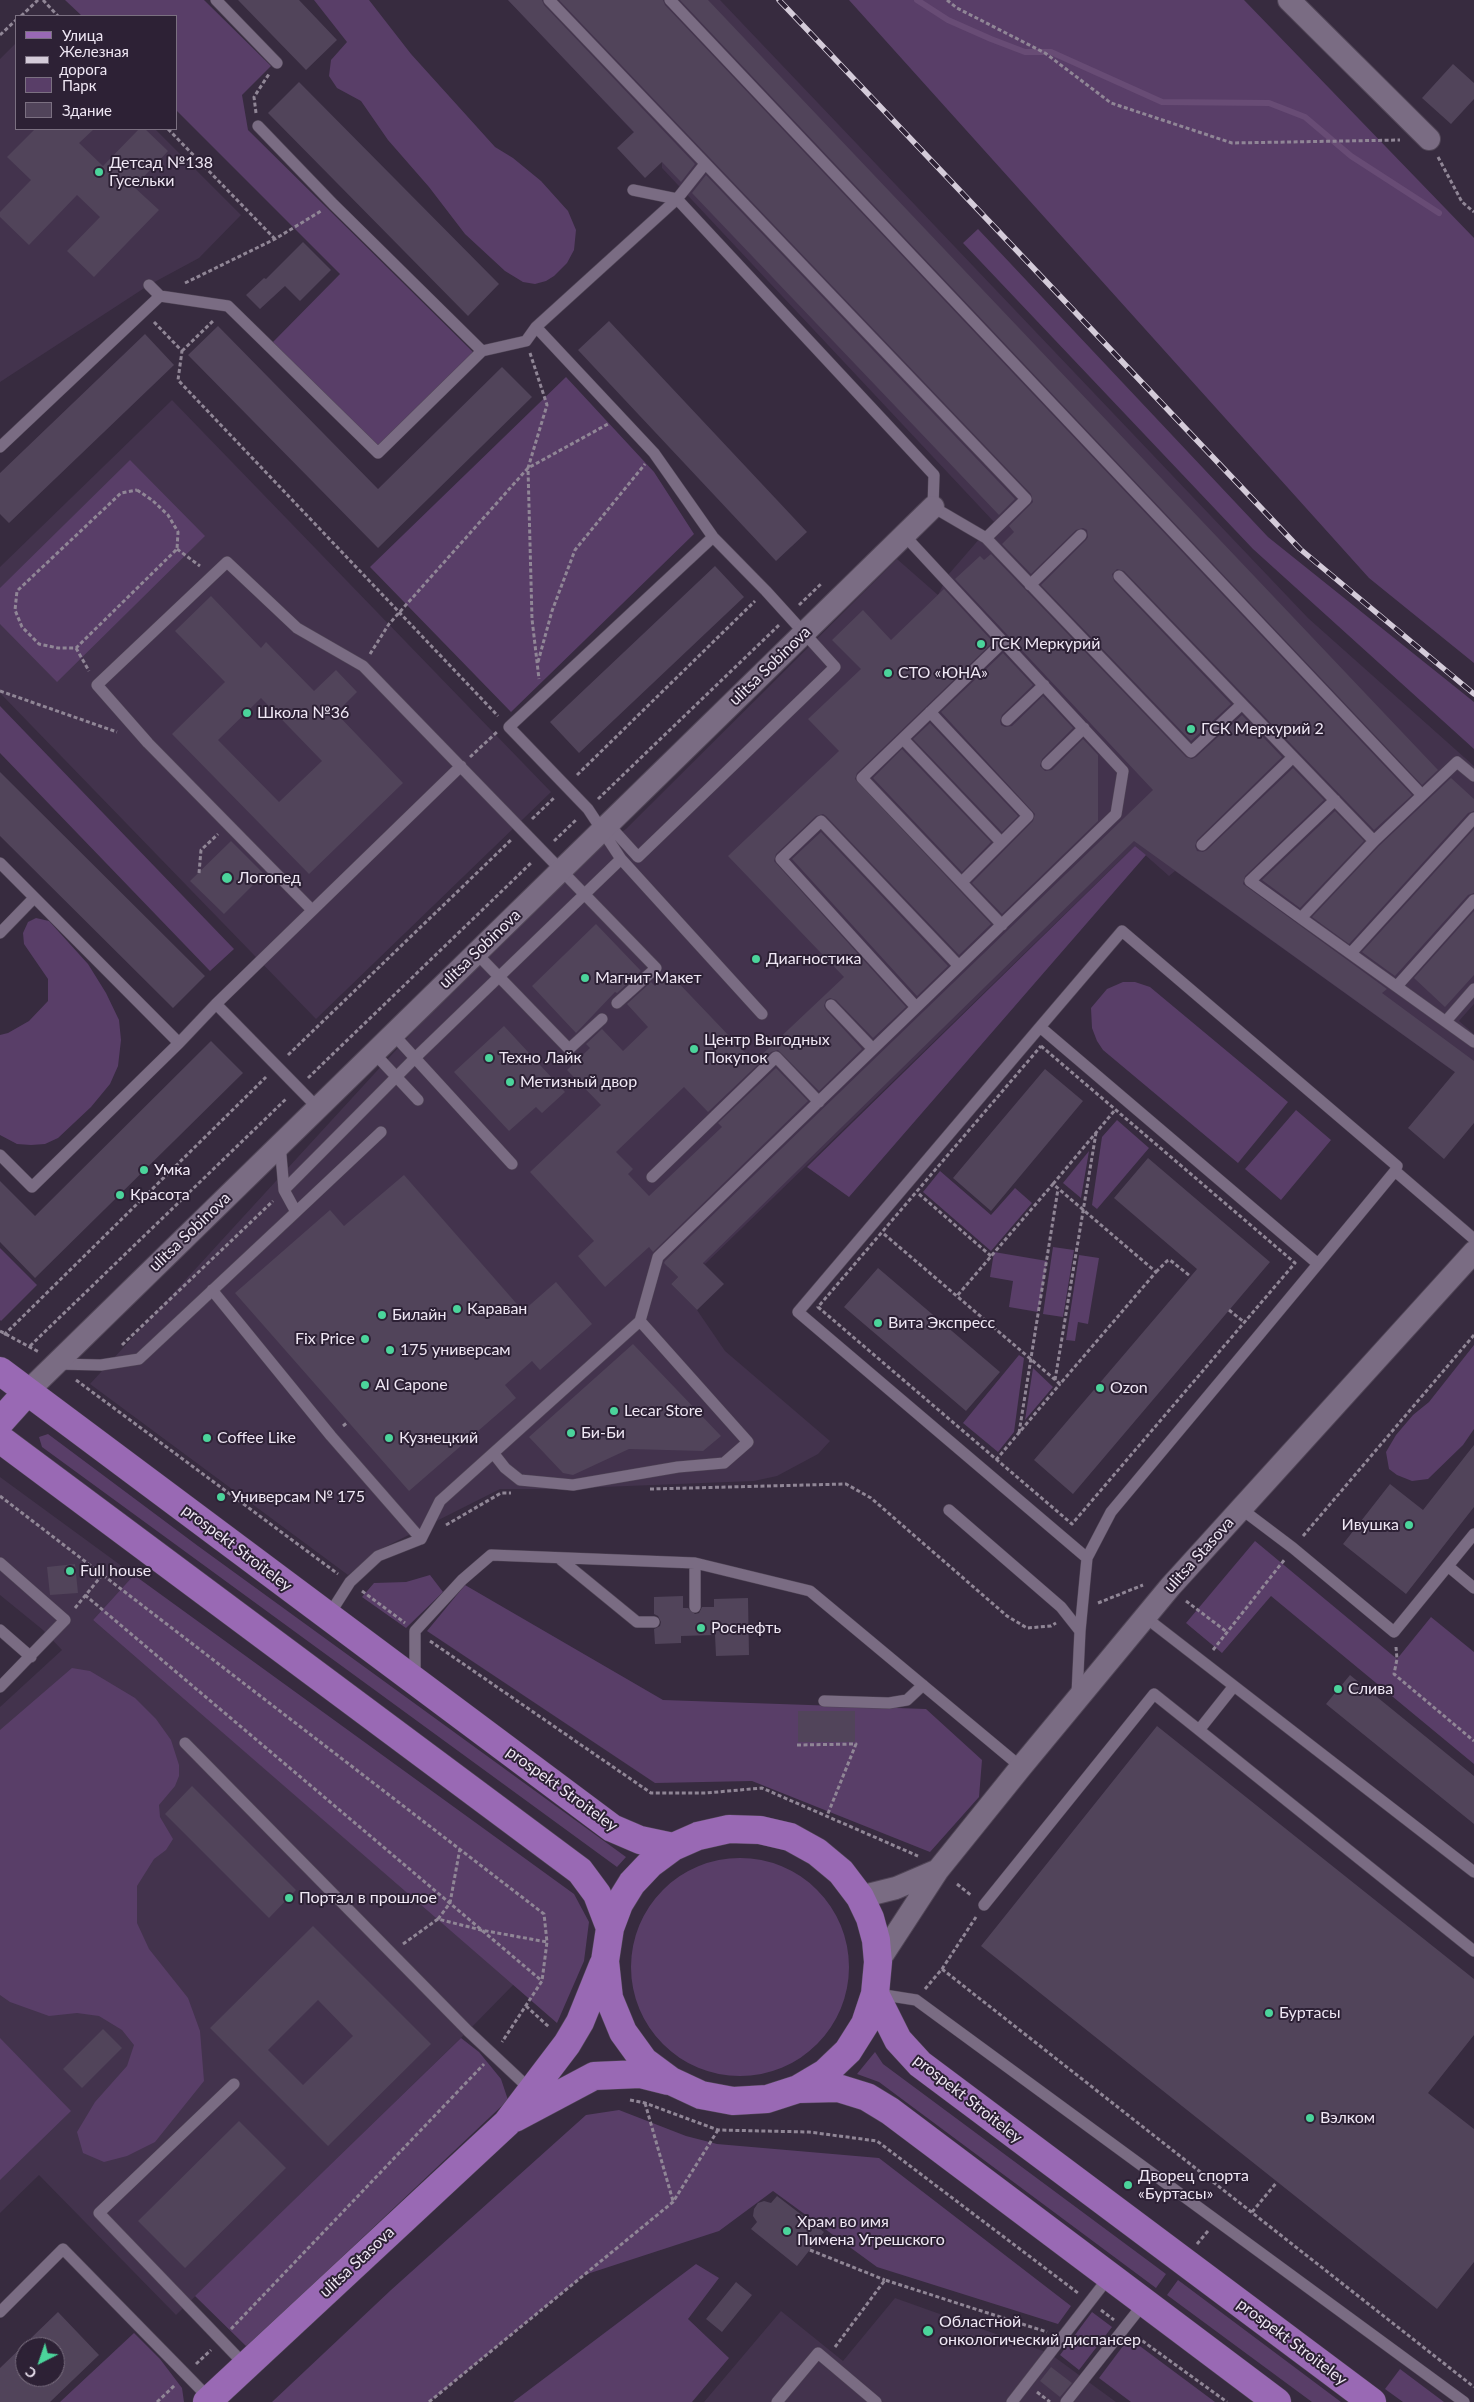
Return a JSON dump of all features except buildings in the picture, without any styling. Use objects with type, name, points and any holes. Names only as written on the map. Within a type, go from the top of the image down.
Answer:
[{"type":"main road","name":"prospekt Stroiteley","points":[[0,1372],[612,1828],[640,1840],[673,1847]]},
{"type":"main road","points":[[0,1422],[27,1392]]},
{"type":"main road","points":[[0,1439],[580,1870],[597,1894],[610,1928]]},
{"type":"main road","points":[[798,2090],[825,2073],[848,2051],[865,2024],[875,1994],[878,1962],[876,1940],[870,1918],[860,1897],[841,1872],[817,1852],[790,1838],[760,1830],[729,1829],[698,1836],[673,1847],[650,1864],[632,1883],[619,1904],[610,1928],[605,1961],[609,1998],[622,2032],[644,2061],[671,2081],[701,2095],[733,2101],[767,2099],[798,2090],[838,2088],[867,2098],[890,2111],[1263,2395]]},
{"type":"main road","name":"ulitsa Stasova","points":[[208,2400],[507,2123],[567,2044],[580,2022],[605,1961]]},
{"type":"main road","name":"prospekt Stroiteley","points":[[875,1994],[898,2040],[920,2064],[1372,2402]]},
{"type":"main road","name":"ulitsa Stasova","points":[[507,2123],[594,2076],[640,2074],[671,2081]]},
{"type":"street","points":[[1289,0],[1429,139]]},
{"type":"street","name":"ulitsa Sobinova","points":[[27,1392],[933,507]]},
{"type":"street","name":"ulitsa Stasova","points":[[860,1897],[896,1888],[930,1864],[1021,1767],[1145,1617],[1240,1508],[1474,1252]]},
{"type":"street","name":"ulitsa Stasova","points":[[878,1962],[930,1864]]},
{"type":"lane","points":[[216,0],[277,63]]},
{"type":"lane","points":[[549,0],[1026,499],[986,538]]},
{"type":"lane","points":[[670,0],[1422,795]]},
{"type":"lane","points":[[258,126],[333,204],[482,352]]},
{"type":"lane","points":[[149,285],[160,296],[228,306],[378,454],[482,352],[526,341],[536,327],[677,199],[705,164]]},
{"type":"lane","points":[[633,190],[677,199],[934,475],[933,507],[986,538],[1191,752],[1242,704]]},
{"type":"lane","points":[[0,447],[160,296]]},
{"type":"lane","points":[[536,327],[654,453],[713,537],[766,591],[834,667],[638,857],[605,827],[509,727],[713,537]]},
{"type":"lane","points":[[328,1615],[350,1582],[378,1556],[421,1539],[440,1501],[640,1321],[658,1257],[1116,814],[1123,771],[904,535]]},
{"type":"lane","points":[[1030,585],[1081,535]]},
{"type":"lane","points":[[312,910],[148,743],[97,685],[227,562],[296,628],[363,666],[656,968],[617,1003]]},
{"type":"lane","points":[[1119,576],[1374,841]]},
{"type":"lane","points":[[1002,925],[862,778],[1003,642]]},
{"type":"lane","points":[[1008,720],[1044,685]]},
{"type":"lane","points":[[930,712],[1028,816],[962,882]]},
{"type":"lane","points":[[1047,764],[1084,728]]},
{"type":"lane","points":[[903,739],[1001,842]]},
{"type":"lane","points":[[1202,845],[1293,757]]},
{"type":"lane","points":[[1301,918],[1374,841],[1457,762],[1474,776]]},
{"type":"lane","points":[[0,1155],[32,1187],[178,1044],[216,1004],[461,766]]},
{"type":"lane","points":[[1335,800],[1250,881],[1474,1042]]},
{"type":"lane","points":[[1351,953],[1474,818]]},
{"type":"lane","points":[[916,1007],[781,860],[821,821],[958,965]]},
{"type":"lane","points":[[605,827],[621,859],[762,1014]]},
{"type":"lane","points":[[284,1190],[416,1058],[621,859]]},
{"type":"lane","points":[[0,863],[178,1044]]},
{"type":"lane","points":[[0,933],[34,898]]},
{"type":"lane","points":[[1397,986],[1474,900]]},
{"type":"lane","points":[[1077,1698],[1081,1609],[1087,1558],[1111,1512],[1395,1171],[1396,1164],[1122,931],[798,1312],[1087,1558]]},
{"type":"lane","points":[[476,953],[569,1049],[602,1019]]},
{"type":"lane","points":[[1446,1022],[1474,989]]},
{"type":"lane","points":[[216,1004],[318,1108]]},
{"type":"lane","points":[[831,1005],[873,1049]]},
{"type":"lane","points":[[1040,1027],[1318,1264]]},
{"type":"lane","points":[[393,1034],[512,1164]]},
{"type":"lane","points":[[374,1053],[398,1076],[418,1100]]},
{"type":"lane","points":[[652,1177],[776,1057],[819,1102]]},
{"type":"lane","points":[[55,1364],[101,1365],[139,1359],[381,1132]]},
{"type":"lane","points":[[280,1144],[284,1190],[296,1212]]},
{"type":"lane","points":[[1395,1171],[1474,1239]]},
{"type":"lane","points":[[212,1290],[331,1436],[421,1539]]},
{"type":"lane","points":[[494,1454],[505,1468],[520,1480],[573,1485],[678,1467],[724,1463],[748,1442],[640,1321]]},
{"type":"lane","points":[[1240,1508],[1293,1548],[1394,1632],[1449,1567],[1474,1534]]},
{"type":"lane","points":[[948,1510],[1061,1607],[1080,1631]]},
{"type":"lane","points":[[415,1680],[416,1631],[462,1580],[491,1555],[695,1563],[810,1590],[1021,1767]]},
{"type":"lane","points":[[560,1559],[637,1622],[654,1622]]},
{"type":"lane","points":[[0,1563],[65,1620],[0,1687]]},
{"type":"lane","points":[[695,1563],[695,1607]]},
{"type":"lane","points":[[1449,1567],[1474,1588]]},
{"type":"lane","points":[[1145,1617],[1474,1872]]},
{"type":"lane","points":[[0,1630],[31,1657]]},
{"type":"lane","points":[[824,1701],[888,1703],[907,1700],[923,1684]]},
{"type":"lane","points":[[1199,1730],[1234,1686]]},
{"type":"lane","points":[[984,1905],[1154,1694],[1474,1951]]},
{"type":"lane","points":[[185,1743],[390,1953],[532,2091]]},
{"type":"lane","points":[[875,1994],[916,2000],[1464,2402]]},
{"type":"lane","points":[[234,2084],[99,2213],[246,2366]]},
{"type":"lane","points":[[0,2312],[63,2249],[186,2374],[208,2400]]},
{"type":"lane","points":[[1012,2402],[1109,2277]]},
{"type":"lane","points":[[1066,2402],[1144,2303]]},
{"type":"lane","points":[[777,2402],[818,2353],[876,2402]]},
{"type":"path","points":[[21,15],[38,0]]},
{"type":"path","points":[[43,0],[57,15]]},
{"type":"path","points":[[947,0],[957,8],[1045,53],[1111,103],[1232,143],[1429,139],[1462,202],[1474,212]]},
{"type":"path","points":[[0,35],[15,21]]},
{"type":"path","points":[[258,126],[254,97],[277,63]]},
{"type":"path","points":[[169,130],[276,239]]},
{"type":"path","points":[[160,296],[276,239],[333,204]]},
{"type":"path","points":[[228,306],[182,351],[178,380],[509,727],[494,733],[461,766]]},
{"type":"path","points":[[150,318],[182,351]]},
{"type":"path","points":[[526,341],[547,405],[528,468],[532,619],[542,697]]},
{"type":"path","points":[[363,666],[389,624],[399,612],[528,468],[620,418]]},
{"type":"path","points":[[538,665],[552,611],[575,550],[654,453]]},
{"type":"path","points":[[137,490],[152,500],[168,515],[178,532],[177,549],[76,648],[58,648],[39,644],[22,627],[15,610],[17,591],[120,493],[137,490]]},
{"type":"path","points":[[177,549],[213,575]]},
{"type":"path","points":[[30,1346],[823,582]]},
{"type":"path","points":[[4,1334],[766,591]]},
{"type":"path","points":[[76,648],[97,685]]},
{"type":"path","points":[[0,691],[148,743]]},
{"type":"path","points":[[199,873],[201,850],[227,825]]},
{"type":"path","points":[[957,1296],[1117,1108],[1041,1046],[818,1307],[1072,1524],[1295,1263],[1158,1146]]},
{"type":"path","points":[[1055,1380],[1096,1133]]},
{"type":"path","points":[[1053,1184],[1156,1272]]},
{"type":"path","points":[[1019,1433],[1058,1189]]},
{"type":"path","points":[[284,1190],[82,1384],[416,1631],[652,1793],[706,1793],[762,1788],[930,1864]]},
{"type":"path","points":[[916,1192],[992,1256]]},
{"type":"path","points":[[872,1224],[1060,1384]]},
{"type":"path","points":[[986,1472],[1167,1261],[1170,1260],[1190,1276]]},
{"type":"path","points":[[1229,1310],[1258,1335]]},
{"type":"path","points":[[1204,1662],[1293,1548],[1474,1335]]},
{"type":"path","points":[[649,1489],[846,1484],[871,1498],[1007,1616],[1027,1628],[1051,1626],[1068,1616]]},
{"type":"path","points":[[421,1539],[501,1494],[521,1493]]},
{"type":"path","points":[[0,1496],[544,1914],[547,1942],[542,1981],[494,2055],[221,2340],[157,2402]]},
{"type":"path","points":[[65,1620],[103,1574]]},
{"type":"path","points":[[1081,1609],[1151,1581]]},
{"type":"path","points":[[86,1595],[542,1981]]},
{"type":"path","points":[[1186,1601],[1227,1632]]},
{"type":"path","points":[[1394,1632],[1397,1659],[1394,1674],[1474,1741]]},
{"type":"path","points":[[797,1745],[856,1744],[827,1816]]},
{"type":"path","points":[[390,1953],[438,1919],[450,1903],[460,1848]]},
{"type":"path","points":[[916,2000],[942,1969],[984,1905]]},
{"type":"path","points":[[438,1919],[481,1930],[547,1942]]},
{"type":"path","points":[[942,1969],[1474,2387]]},
{"type":"path","points":[[526,2006],[567,2044]]},
{"type":"path","points":[[622,2098],[646,2103],[718,2130],[809,2132],[877,2142],[1227,2402]]},
{"type":"path","points":[[646,2103],[673,2202]]},
{"type":"path","points":[[428,2402],[673,2202],[718,2130]]},
{"type":"path","points":[[1252,2212],[1277,2182]]},
{"type":"path","points":[[810,2250],[885,2280],[1062,2337]]},
{"type":"path","points":[[826,2359],[885,2280]]},
{"type":"shaded area","points":[[508,0],[720,0],[1308,618],[1474,766],[1474,1004],[1459,1021],[1474,1034],[1474,1086],[1175,871],[1169,876],[1135,846],[705,1264],[687,1248],[668,1267],[678,1277],[671,1284],[697,1310],[725,1351],[830,1441],[818,1454],[777,1476],[754,1481],[552,1489],[500,1489],[381,1549],[348,1575],[90,1384],[418,1026],[592,852],[626,829],[897,559],[938,595],[948,575],[994,522],[662,168],[662,162]]},
{"type":"shaded area","name":"Детсад №138 Гусельки","points":[[15,44],[15,130],[156,130],[241,215],[199,258],[149,285],[0,382],[0,59]]},
{"type":"shaded area","name":"Школа №36","points":[[172,400],[551,792],[316,1019],[0,693],[0,567]]},
{"type":"shaded area","points":[[0,1477],[134,1575],[93,1620],[514,1984],[176,2315],[39,2175],[0,2213],[0,1707],[62,1650],[43,1630],[0,1595]]},
{"type":"shaded area","name":"Областной онкологический диспансер","points":[[895,2298],[1049,2353],[1116,2402],[704,2402],[781,2311],[843,2361]]},
{"type":"green space","points":[[65,0],[204,0],[271,66],[242,95],[248,130],[474,353],[379,449],[272,343],[340,274],[178,112],[178,15],[81,15]]},
{"type":"green space","points":[[314,0],[369,0],[411,54],[495,147],[513,158],[541,181],[568,211],[576,230],[574,250],[567,263],[554,276],[546,281],[535,284],[523,282],[505,271],[465,234],[429,187],[388,140],[361,101],[337,88],[329,76],[331,60],[347,42]]},
{"type":"green space","points":[[849,0],[1244,0],[1474,238],[1474,663],[1369,578]]},
{"type":"green space","points":[[978,229],[1268,537],[1474,702],[1474,749],[1253,549],[963,243]]},
{"type":"green space","points":[[566,377],[654,472],[694,534],[511,712],[370,567]]},
{"type":"green space","points":[[130,460],[205,536],[57,682],[0,624],[0,588]]},
{"type":"green space","points":[[0,706],[234,949],[210,971],[0,753]]},
{"type":"green space","points":[[1135,846],[1146,855],[849,1197],[807,1167]]},
{"type":"green space","points":[[36,918],[49,921],[88,964],[106,993],[119,1020],[121,1040],[118,1066],[110,1084],[91,1107],[58,1138],[45,1144],[31,1145],[17,1144],[0,1135],[0,1035],[8,1033],[29,1021],[48,1001],[48,979],[24,944],[23,933],[28,922]]},
{"type":"green space","points":[[1123,982],[1135,982],[1150,987],[1288,1102],[1238,1163],[1103,1050],[1097,1041],[1092,1028],[1091,1008],[1107,989]]},
{"type":"green space","points":[[1296,1110],[1331,1140],[1281,1200],[1245,1169]]},
{"type":"green space","points":[[1117,1120],[1149,1148],[1097,1209],[1092,1205],[1102,1137]]},
{"type":"green space","points":[[1089,1151],[1081,1198],[1063,1183]]},
{"type":"green space","points":[[940,1171],[991,1215],[1015,1188],[1032,1203],[991,1251],[923,1192]]},
{"type":"green space","points":[[1053,1247],[1074,1250],[1063,1317],[1043,1314]]},
{"type":"green space","points":[[0,1248],[37,1285],[1,1321],[0,1320]]},
{"type":"green space","points":[[994,1252],[1047,1261],[1038,1312],[1009,1307],[1013,1281],[990,1277]]},
{"type":"green space","points":[[1079,1255],[1099,1258],[1088,1324],[1078,1322],[1075,1341],[1066,1340]]},
{"type":"green space","points":[[1474,1345],[1474,1429],[1463,1445],[1428,1479],[1412,1481],[1397,1475],[1389,1469],[1386,1452],[1396,1435],[1413,1415],[1429,1402]]},
{"type":"green space","points":[[1019,1355],[1024,1358],[1014,1432],[998,1452],[963,1423]]},
{"type":"green space","points":[[1033,1368],[1053,1387],[1025,1420]]},
{"type":"green space","points":[[48,1434],[198,1546],[626,1857],[617,1867],[42,1447],[39,1437]]},
{"type":"green space","points":[[1255,1541],[1397,1659],[1431,1617],[1474,1652],[1474,1764],[1271,1596],[1222,1653],[1186,1623]]},
{"type":"green space","points":[[134,1575],[574,1894],[589,1922],[584,1961],[557,2023],[93,1620]]},
{"type":"green space","points":[[430,1575],[443,1592],[406,1628],[362,1597],[374,1583],[406,1582]]},
{"type":"green space","points":[[465,1585],[663,1700],[926,1709],[982,1760],[979,1797],[930,1852],[752,1781],[655,1783],[427,1631]]},
{"type":"green space","points":[[72,1668],[90,1671],[135,1698],[156,1719],[171,1740],[179,1765],[179,1776],[175,1786],[159,1805],[160,1817],[173,1839],[166,1850],[154,1859],[137,1886],[137,1923],[149,1949],[188,1998],[200,2031],[204,2081],[155,2142],[127,2156],[104,2162],[83,2153],[77,2132],[95,2102],[127,2066],[134,2045],[122,2030],[99,2016],[77,2013],[49,2016],[10,2002],[0,1995],[0,1730]]},
{"type":"green space","points":[[751,1858],[782,1866],[801,1876],[817,1890],[831,1906],[841,1925],[849,1956],[849,1978],[841,2009],[831,2028],[817,2044],[801,2058],[782,2068],[751,2076],[729,2076],[698,2068],[679,2058],[649,2028],[639,2009],[633,1988],[631,1956],[639,1925],[649,1906],[679,1876],[698,1866],[719,1860]]},
{"type":"green space","points":[[0,2038],[71,2111],[0,2180]]},
{"type":"green space","points":[[461,2038],[479,2052],[501,2079],[508,2100],[247,2347],[195,2296]]},
{"type":"green space","points":[[875,2052],[883,2064],[1166,2274],[1156,2288],[879,2082],[857,2074]]},
{"type":"green space","points":[[619,2110],[686,2136],[717,2144],[879,2158],[1071,2306],[1058,2324],[877,2267],[773,2191],[719,2231],[584,2275],[429,2402],[272,2402],[391,2290],[586,2115]]},
{"type":"green space","points":[[696,2264],[719,2278],[688,2319],[729,2358],[692,2402],[513,2402]]},
{"type":"green space","points":[[1178,2280],[1341,2402],[1312,2402],[1167,2295]]},
{"type":"green space","points":[[1092,2312],[1112,2327],[1079,2370],[1060,2355]]},
{"type":"green space","points":[[134,2333],[160,2359],[182,2388],[184,2402],[60,2402]]},
{"type":"green space","points":[[1129,2338],[1215,2402],[1131,2402],[1099,2378]]},
{"type":"green space","points":[[1400,2369],[1444,2402],[1403,2402],[1385,2389]]},
{"type":"waterway","points":[[917,0],[948,20],[991,39],[1025,52],[1051,52],[1162,102],[1269,103],[1305,117],[1351,156],[1439,213]]},
{"type":"railway","points":[[779,0],[1300,549],[1474,694]]},
{"type":"place","name":"Детсад №138 Гусельки","points":[[99,172]]},
{"type":"place","name":"ГСК Меркурий","points":[[981,644]]},
{"type":"place","name":"СТО «ЮНА»","points":[[888,673]]},
{"type":"place","name":"Школа №36","points":[[247,713]]},
{"type":"place","name":"ГСК Меркурий 2","points":[[1191,729]]},
{"type":"place","name":"Логопед","points":[[227,878]]},
{"type":"place","name":"Диагностика","points":[[756,959]]},
{"type":"place","name":"Магнит Макет","points":[[585,978]]},
{"type":"place","name":"Центр Выгодных Покупок","points":[[694,1049]]},
{"type":"place","name":"Техно Лайк","points":[[489,1058]]},
{"type":"place","name":"Метизный двор","points":[[510,1082]]},
{"type":"place","name":"Умка","points":[[144,1170]]},
{"type":"place","name":"Красота","points":[[120,1195]]},
{"type":"place","name":"Караван","points":[[457,1309]]},
{"type":"place","name":"Билайн","points":[[382,1315]]},
{"type":"place","name":"Вита Экспресс","points":[[878,1323]]},
{"type":"place","name":"Fix Price","points":[[365,1339]]},
{"type":"place","name":"175 универсам","points":[[390,1350]]},
{"type":"place","name":"Al Capone","points":[[365,1385]]},
{"type":"place","name":"Ozon","points":[[1100,1388]]},
{"type":"place","name":"Lecar Store","points":[[614,1411]]},
{"type":"place","name":"Би-Би","points":[[571,1433]]},
{"type":"place","name":"Coffee Like","points":[[207,1438]]},
{"type":"place","name":"Кузнецкий","points":[[389,1438]]},
{"type":"place","name":"Универсам № 175","points":[[221,1497]]},
{"type":"place","name":"Ивушка","points":[[1409,1525]]},
{"type":"place","name":"Full house","points":[[70,1571]]},
{"type":"place","name":"Роснефть","points":[[701,1628]]},
{"type":"place","name":"Слива","points":[[1338,1689]]},
{"type":"place","name":"Портал в прошлое","points":[[289,1898]]},
{"type":"place","name":"Буртасы","points":[[1269,2013]]},
{"type":"place","name":"Вэлком","points":[[1310,2118]]},
{"type":"place","name":"Дворец спорта «Буртасы»","points":[[1128,2185]]},
{"type":"place","name":"Храм во имя Пимена Угрешского","points":[[787,2231]]},
{"type":"place","name":"Областной онкологический диспансер","points":[[928,2331]]}]
